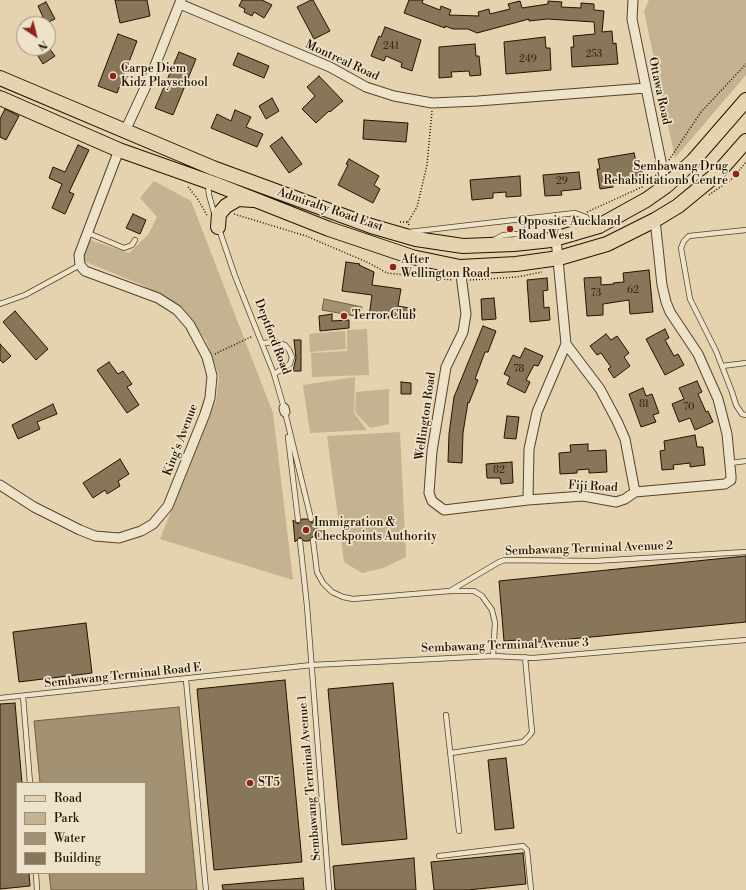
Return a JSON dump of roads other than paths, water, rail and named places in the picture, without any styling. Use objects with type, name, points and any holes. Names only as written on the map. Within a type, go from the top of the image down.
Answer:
[{"type":"main road","name":"Admiralty Road East","points":[[0,78],[212,168],[371,226],[404,232],[416,239],[463,246],[535,243],[556,239],[594,227],[646,200],[666,186],[693,161],[746,100]]},
{"type":"main road","name":"Admiralty Road East","points":[[0,98],[119,150],[208,181],[329,229],[412,257],[460,267],[516,264],[559,258],[606,244],[655,220],[678,206],[717,174],[746,141]]},
{"type":"main road","points":[[218,227],[220,214],[226,206],[238,199],[257,200]]},
{"type":"street","name":"Ottawa Road","points":[[633,0],[632,19],[666,186]]},
{"type":"street","name":"Montreal Road","points":[[180,2],[330,67],[366,87],[394,96],[432,103],[470,102],[646,88]]},
{"type":"street","points":[[125,131],[152,72],[180,2]]},
{"type":"street","points":[[80,265],[79,255],[119,150]]},
{"type":"street","points":[[655,220],[662,285],[666,302],[670,312],[698,354],[718,399],[727,434],[730,463]]},
{"type":"street","points":[[528,500],[529,449],[537,412],[566,344],[556,239]]},
{"type":"street","name":"King's Avenue","points":[[0,485],[34,506],[80,530],[95,536],[119,538],[141,531],[153,524],[168,506],[205,414],[210,398],[212,376],[207,357],[190,324],[177,310],[158,298],[85,271],[80,265]]},
{"type":"street","name":"Wellington Road","points":[[432,501],[429,493],[432,451],[446,367],[463,332],[466,314],[460,267]]},
{"type":"street","points":[[566,344],[600,389],[618,421],[625,439],[635,492]]},
{"type":"street","name":"Fiji Road","points":[[432,501],[444,510],[528,500],[583,496],[616,502],[625,499],[635,492],[721,485],[728,482],[731,476],[730,463]]},
{"type":"lane","name":"Deptford Road","points":[[212,168],[208,181],[209,194],[218,227],[235,276],[274,374],[284,410],[298,520]]},
{"type":"lane","points":[[404,232],[576,213],[586,217],[594,227]]},
{"type":"lane","points":[[746,230],[689,236],[682,244],[690,299],[709,334],[736,405],[742,414],[746,415]]},
{"type":"lane","points":[[87,233],[124,248],[132,245],[135,240]]},
{"type":"lane","points":[[0,304],[24,295],[80,265]]},
{"type":"lane","points":[[262,343],[277,342],[285,345],[292,357],[290,364],[274,374]]},
{"type":"lane","points":[[722,366],[746,363]]},
{"type":"lane","points":[[284,410],[311,519]]},
{"type":"lane","points":[[730,463],[746,461]]},
{"type":"lane","name":"Sembawang Terminal Avenue 2","points":[[313,540],[317,572],[323,583],[332,592],[343,597],[353,599],[450,591],[499,562],[505,560],[594,561],[746,552]]},
{"type":"lane","points":[[300,541],[312,665]]},
{"type":"lane","points":[[450,591],[474,591],[482,596],[492,610],[495,623],[493,656]]},
{"type":"lane","name":"Sembawang Terminal Avenue 3","points":[[312,665],[493,656],[525,657],[746,640]]},
{"type":"lane","points":[[450,752],[523,742],[529,736],[532,732],[525,657]]},
{"type":"lane","name":"Sembawang Terminal Road E","points":[[0,698],[186,680],[312,665]]},
{"type":"lane","name":"Sembawang Terminal Avenue 1","points":[[312,665],[329,890]]},
{"type":"lane","points":[[186,680],[206,890]]},
{"type":"lane","points":[[23,696],[30,782]]},
{"type":"lane","points":[[446,715],[459,831]]},
{"type":"lane","points":[[439,856],[523,846],[527,850],[531,890]]},
{"type":"lane","points":[[36,874],[38,890]]},
{"type":"water","points":[[324,299],[362,307],[360,317],[322,310]]},
{"type":"water","points":[[179,707],[197,890],[51,890],[49,874],[146,874],[146,782],[40,782],[34,721]]},
{"type":"place","name":"Carpe Diem Kidz Playschool","points":[[113,76]]},
{"type":"place","name":"Sembawang Drug Rehabilitationb Centre","points":[[736,174]]},
{"type":"place","name":"Opposite Auckland Road West","points":[[510,229]]},
{"type":"place","name":"After Wellington Road","points":[[393,267]]},
{"type":"place","name":"Terror Club","points":[[344,316]]},
{"type":"place","name":"Immigration & Checkpoints Authority","points":[[306,530]]},
{"type":"place","name":"ST5","points":[[250,783]]}]
